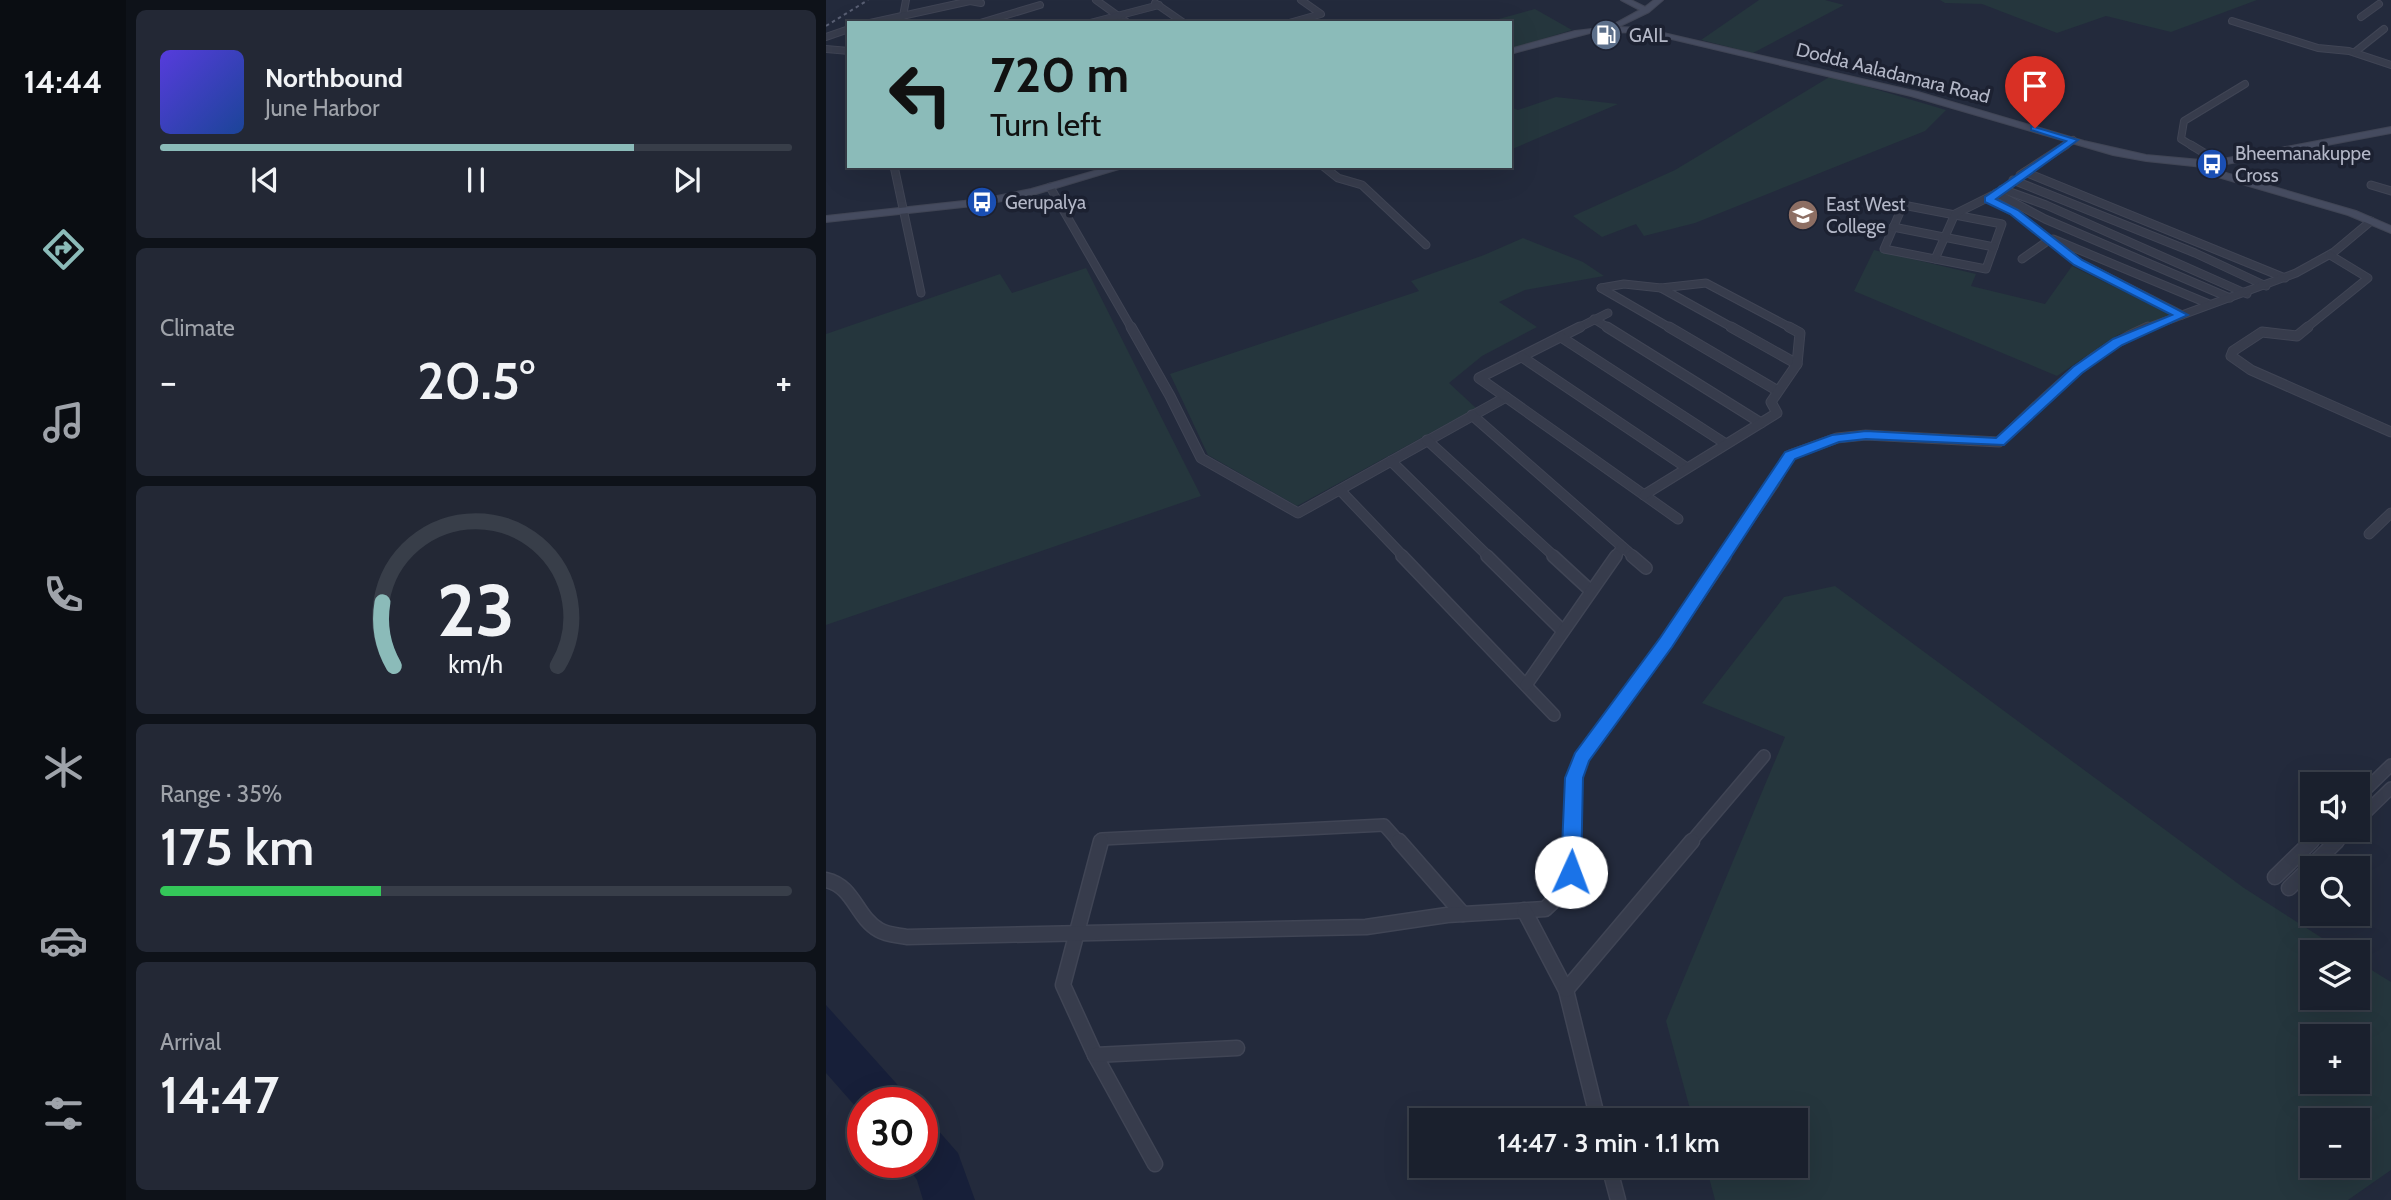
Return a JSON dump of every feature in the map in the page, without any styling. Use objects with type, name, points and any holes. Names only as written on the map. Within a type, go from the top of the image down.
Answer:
[{"type":"main road","points":[[1625,0],[1646,10]]},
{"type":"main road","points":[[1611,27],[1646,10],[1659,0]]},
{"type":"main road","name":"Dodda Aaladamara Road","points":[[1512,51],[1586,30],[1611,27],[1642,30],[1894,89],[2140,158],[2185,164],[2219,162],[2391,130]]},
{"type":"main road","points":[[2206,164],[2222,175],[2352,213],[2391,230]]},
{"type":"main road","points":[[826,219],[982,202],[1117,168]]},
{"type":"main road","points":[[2371,221],[2391,224]]},
{"type":"street","points":[[903,16],[906,0]]},
{"type":"street","points":[[1096,0],[1126,21]]},
{"type":"street","points":[[1151,0],[1181,21]]},
{"type":"street","points":[[1296,21],[1321,14],[1301,0]]},
{"type":"street","points":[[879,21],[970,1],[982,1],[986,12],[996,17]]},
{"type":"street","points":[[2361,18],[2380,2],[2391,5]]},
{"type":"street","points":[[985,21],[1040,5]]},
{"type":"street","points":[[1098,21],[1159,5]]},
{"type":"street","points":[[2232,21],[2318,48],[2356,52],[2391,65]]},
{"type":"street","points":[[2356,52],[2384,29]]},
{"type":"street","points":[[826,37],[847,30]]},
{"type":"street","points":[[2283,37],[2295,32]]},
{"type":"street","points":[[826,48],[847,51]]},
{"type":"street","points":[[2219,162],[2181,139],[2184,121],[2245,84]]},
{"type":"street","points":[[1935,259],[1954,215],[1989,199],[2073,140]]},
{"type":"street","points":[[894,168],[921,293]]},
{"type":"street","points":[[1326,168],[1338,178],[1362,185],[1426,246]]},
{"type":"street","points":[[2025,172],[2285,278]]},
{"type":"street","points":[[2013,180],[2195,253],[2266,286]]},
{"type":"street","points":[[2371,185],[2391,191]]},
{"type":"street","points":[[1050,187],[1170,396],[1201,458],[1298,513],[1506,397]]},
{"type":"street","points":[[1999,191],[2046,205],[2247,294]]},
{"type":"street","points":[[1999,191],[2045,219],[2230,298]]},
{"type":"street","points":[[1989,199],[2009,209],[2078,262],[2182,315]]},
{"type":"street","points":[[2002,224],[1903,205],[1884,249],[1986,269],[2009,209]]},
{"type":"street","points":[[826,880],[832,880],[848,892],[877,930],[907,937],[1366,927],[1463,914],[1545,909],[1563,892],[1571,872],[1574,778],[1581,758],[1666,643],[1790,455],[1837,438],[1866,435],[1999,442],[2078,370],[2117,342],[2208,304],[2247,294],[2285,278],[2330,255],[2371,221]]},
{"type":"street","points":[[1893,227],[1994,247]]},
{"type":"street","points":[[2047,239],[2081,249],[2208,304]]},
{"type":"street","points":[[2022,259],[2047,239]]},
{"type":"street","points":[[2330,255],[2368,278],[2297,336],[2262,332],[2233,351],[2231,356],[2251,370],[2391,432]]},
{"type":"street","points":[[1644,495],[1777,413],[1771,402],[1797,363],[1800,333],[1706,283],[1661,288],[1624,284],[1601,289],[1778,391]]},
{"type":"street","points":[[1661,288],[1797,363]]},
{"type":"street","points":[[1608,313],[1479,378],[1678,519]]},
{"type":"street","points":[[1594,320],[1761,423]]},
{"type":"street","points":[[1561,337],[1726,444]]},
{"type":"street","points":[[1522,356],[1687,468]]},
{"type":"street","points":[[1472,415],[1646,568]]},
{"type":"street","points":[[1427,440],[1591,591]]},
{"type":"street","points":[[1391,461],[1563,631]]},
{"type":"street","points":[[1340,490],[1554,715]]},
{"type":"street","points":[[2369,534],[2391,513]]},
{"type":"street","points":[[1526,685],[1622,547]]},
{"type":"street","points":[[1566,990],[1764,756]]},
{"type":"street","points":[[2370,785],[2391,765]]},
{"type":"street","points":[[2370,808],[2391,788]]},
{"type":"street","points":[[1155,1164],[1095,1055],[1063,985],[1102,839],[1384,825],[1463,914]]},
{"type":"street","points":[[2275,877],[2311,842]]},
{"type":"street","points":[[2289,888],[2336,842]]},
{"type":"street","points":[[1524,910],[1566,990],[1595,1108]]},
{"type":"street","points":[[1095,1055],[1237,1048]]},
{"type":"street","points":[[1612,1178],[1618,1200]]},
{"type":"shaded area","points":[[1759,0],[1825,0],[1844,5],[1753,53],[1701,40]]},
{"type":"shaded area","points":[[1940,0],[2257,0],[2171,32],[2106,16],[2057,33],[1982,4],[1945,3]]},
{"type":"shaded area","points":[[1535,9],[1572,30],[1512,48],[1512,21],[1491,21]]},
{"type":"shaded area","points":[[1831,76],[1946,110],[1925,131],[1695,223],[1644,236],[1636,224],[1602,237],[1573,216],[1675,170]]},
{"type":"shaded area","points":[[1556,97],[1618,104],[1512,149],[1512,108],[1518,110]]},
{"type":"shaded area","points":[[1523,238],[1583,262],[1604,276],[1525,290],[1499,302],[1537,327],[1482,356],[1449,383],[1476,408],[1297,506],[1208,455],[1170,374],[1419,291],[1411,281]]},
{"type":"shaded area","points":[[1874,250],[1976,274],[1971,286],[2045,304],[2072,266],[2172,315],[2118,335],[2057,376],[1854,291]]},
{"type":"shaded area","points":[[1086,268],[1201,496],[826,625],[826,334],[1000,274],[1012,293]]},
{"type":"shaded area","points":[[1835,586],[2244,888],[2325,940],[2300,940],[2300,1010],[2370,1010],[2370,969],[2391,982],[2391,1170],[2348,1200],[1715,1200],[1709,1178],[1808,1178],[1808,1108],[1690,1108],[1666,1021],[1785,737],[1702,703],[1784,597]]},
{"type":"water","points":[[826,1005],[900,1087],[847,1087],[847,1097],[826,1073]]},
{"type":"water","points":[[938,1130],[958,1153],[975,1200],[923,1200],[916,1178],[938,1178]]},
{"type":"railway","points":[[826,26],[868,0]]},
{"type":"place","name":"GAIL","points":[[1606,35]]},
{"type":"place","name":"Bheemanakuppe Cross","points":[[2212,164]]},
{"type":"place","name":"Gerupalya","points":[[982,202]]},
{"type":"place","name":"East West College","points":[[1803,215]]},
{"type":"route","points":[[1571,872],[1574,778],[1581,758],[1666,643],[1774,484],[1790,455],[1837,438],[1866,435],[1999,442],[2078,370],[2117,342],[2182,315],[2078,262],[2014,212],[1989,199],[2073,140],[2035,128]]}]
